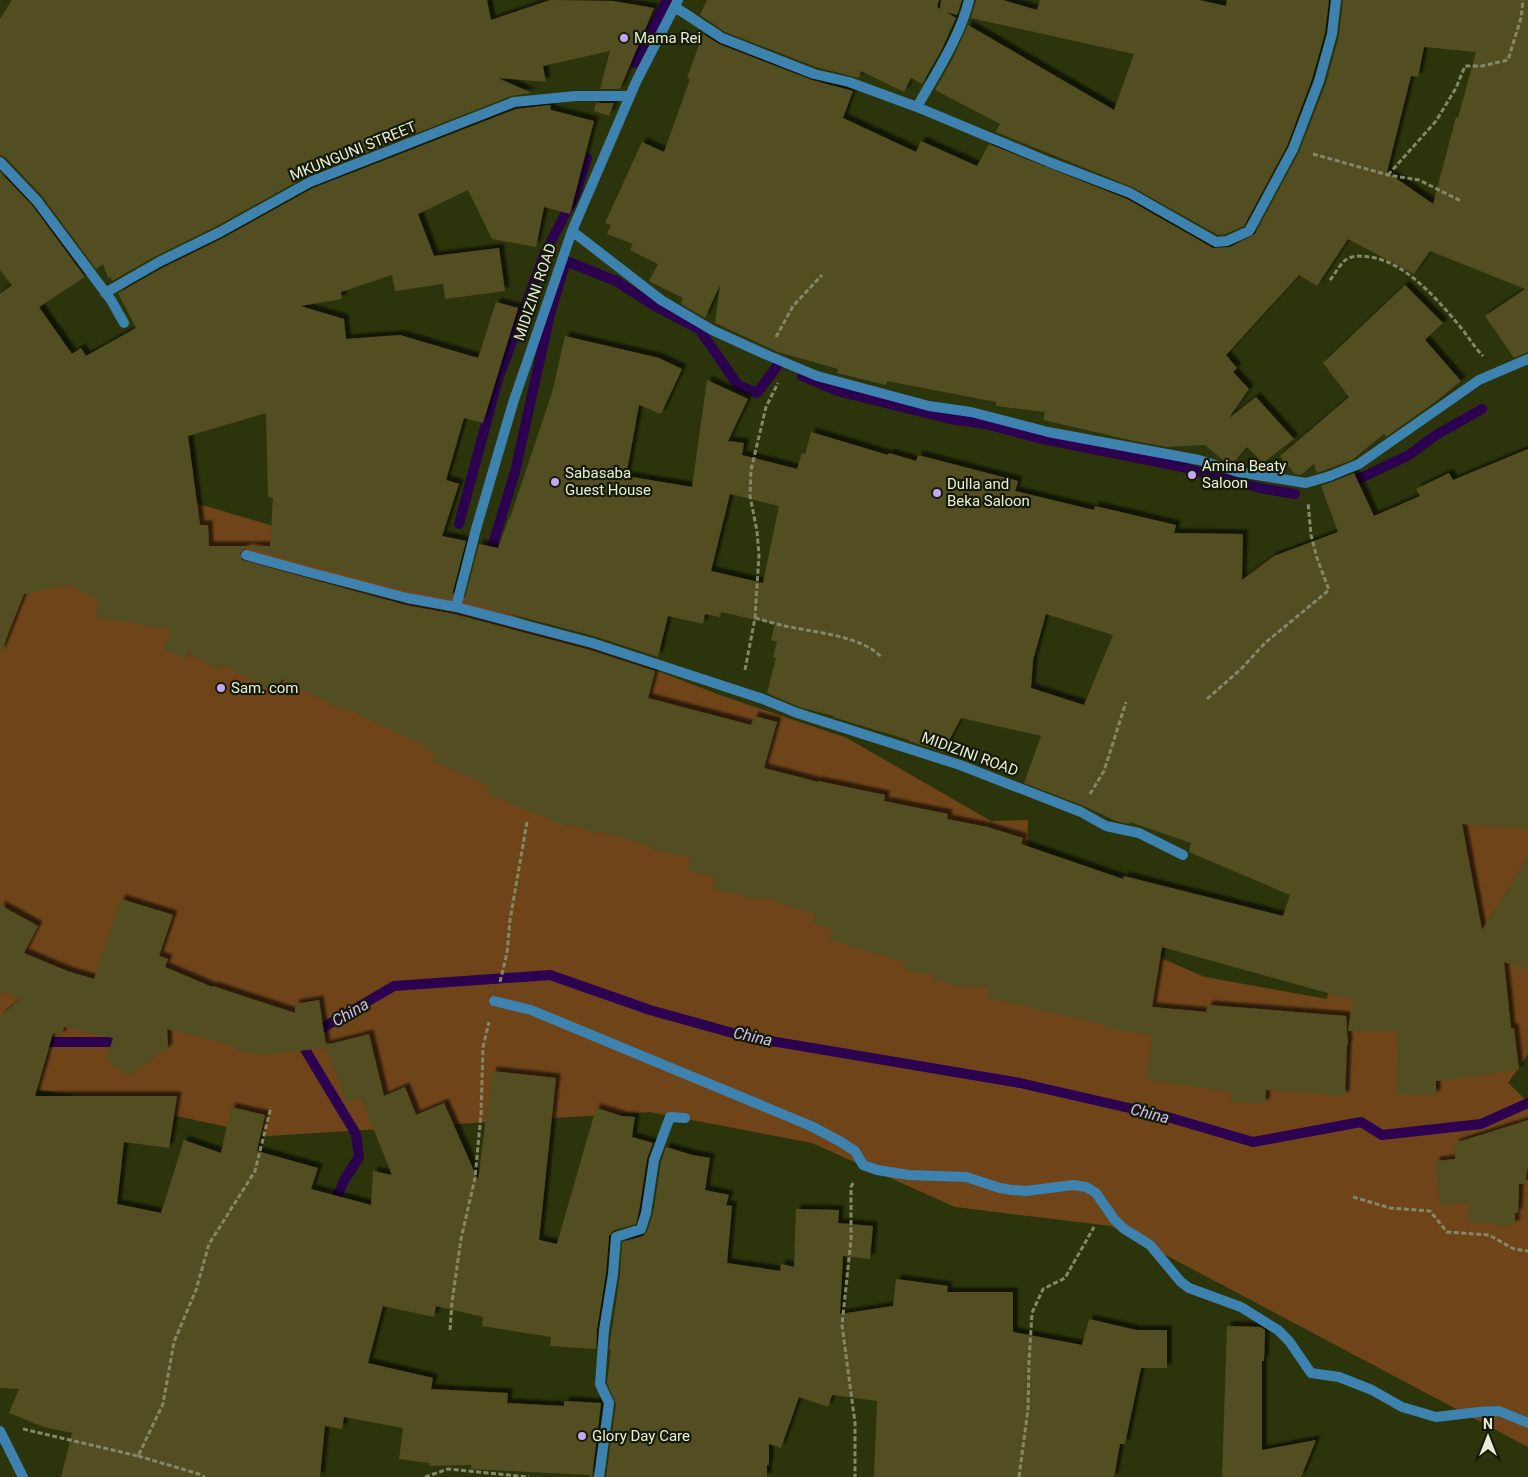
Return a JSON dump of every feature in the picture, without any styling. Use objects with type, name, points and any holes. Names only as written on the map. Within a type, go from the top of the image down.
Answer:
[{"type":"street","points":[[916,107],[961,24],[969,0]]},
{"type":"street","points":[[676,4],[722,38],[814,74],[849,82],[916,107],[1130,193],[1216,242],[1228,241],[1249,231],[1293,148],[1319,81],[1332,34],[1336,0]]},
{"type":"street","name":"MIDIZINI ROAD","points":[[456,607],[513,404],[572,231],[630,96],[676,4]]},
{"type":"street","name":"MKUNGUNI STREET","points":[[105,293],[159,262],[220,232],[310,182],[514,102],[576,96],[630,96]]},
{"type":"street","points":[[0,162],[37,201],[105,293],[124,323]]},
{"type":"street","points":[[572,231],[661,300],[712,330],[817,376],[929,406],[970,412],[1048,432],[1199,460],[1238,472],[1306,483],[1330,476],[1358,464],[1479,380],[1528,359]]},
{"type":"street","name":"MIDIZINI ROAD","points":[[246,554],[407,598],[456,607],[592,643],[763,699],[797,713],[960,765],[1081,812],[1106,826],[1139,832],[1183,855]]},
{"type":"street","points":[[494,1002],[531,1010],[811,1126],[848,1146],[855,1152],[862,1165],[877,1170],[909,1175],[966,1177],[1012,1190],[1026,1191],[1086,1187],[1096,1193],[1123,1228],[1150,1245],[1172,1272],[1189,1288],[1240,1307],[1284,1334],[1311,1373],[1339,1376],[1372,1390],[1402,1407],[1436,1417],[1499,1411],[1528,1423]]},
{"type":"street","points":[[599,1477],[609,1403],[600,1384],[604,1330],[613,1274],[616,1237],[641,1229],[646,1213],[654,1160],[670,1117],[685,1118]]},
{"type":"street","points":[[0,1431],[23,1477]]},
{"type":"path","points":[[1388,175],[1436,121],[1456,88],[1466,66],[1482,66],[1508,60],[1521,18],[1524,0]]},
{"type":"path","points":[[1293,148],[1388,175],[1419,180],[1461,201]]},
{"type":"path","points":[[1330,280],[1346,259],[1358,256],[1377,258],[1394,264],[1438,302],[1485,358],[1479,380]]},
{"type":"path","points":[[767,355],[793,306],[822,275]]},
{"type":"path","points":[[741,693],[754,618],[759,554],[750,496],[751,470],[766,407],[788,364]]},
{"type":"path","points":[[1207,699],[1242,668],[1265,643],[1329,590],[1311,535],[1306,483]]},
{"type":"path","points":[[754,618],[846,639],[868,647],[877,652],[882,658]]},
{"type":"path","points":[[1081,812],[1104,771],[1126,702]]},
{"type":"path","points":[[450,1330],[461,1238],[474,1178],[481,1114],[483,1046],[506,953],[527,822]]},
{"type":"path","points":[[138,1456],[163,1404],[174,1342],[196,1290],[209,1244],[255,1171],[271,1107]]},
{"type":"path","points":[[855,1477],[855,1423],[842,1325],[851,1239],[851,1187],[862,1165]]},
{"type":"path","points":[[1353,1197],[1390,1208],[1430,1211],[1447,1232],[1489,1235],[1514,1248],[1528,1251]]},
{"type":"path","points":[[1019,1477],[1028,1409],[1032,1312],[1043,1289],[1065,1278],[1105,1207]]},
{"type":"path","points":[[18,1428],[138,1456],[205,1477]]},
{"type":"path","points":[[425,1477],[448,1469],[529,1477]]},
{"type":"shaded area","points":[[0,469],[172,496],[307,536],[720,695],[847,738],[991,821],[1028,820],[1026,900],[1205,977],[1327,999],[1339,919],[1528,756],[1528,1054],[1508,1083],[1528,1102],[1528,1447],[1111,1226],[955,1207],[812,1143],[650,1112],[269,1136],[108,1101],[0,1083]]},
{"type":"building","points":[[12,0],[487,0],[491,20],[550,0],[613,1],[654,8],[620,89],[600,89],[610,51],[543,66],[546,82],[498,78],[532,93],[511,96],[307,176],[112,281],[110,277],[108,278],[103,264],[96,269],[42,196],[5,157],[0,155],[0,19]]},
{"type":"building","points":[[707,0],[939,0],[937,7],[940,9],[941,0],[962,0],[957,15],[946,12],[956,18],[941,51],[922,84],[911,78],[904,92],[861,71],[859,78],[816,67],[725,32],[700,15]]},
{"type":"building","points":[[976,0],[1003,0],[1037,10],[1040,0],[1199,0],[1226,6],[1227,0],[1329,0],[1325,33],[1312,79],[1287,146],[1244,226],[1218,235],[1132,187],[996,132],[1000,124],[935,90],[953,58],[968,25],[1114,110],[1134,54],[971,18]]},
{"type":"building","points":[[1343,0],[1528,0],[1528,352],[1514,358],[1485,316],[1525,289],[1430,251],[1414,274],[1348,239],[1317,286],[1299,275],[1226,355],[1237,368],[1233,372],[1249,389],[1229,418],[1256,397],[1294,439],[1263,463],[1247,447],[1233,463],[1223,460],[1205,445],[1167,447],[1134,441],[1043,420],[1045,412],[996,406],[996,402],[887,381],[886,385],[837,373],[838,369],[778,352],[715,323],[720,285],[705,318],[681,304],[683,298],[649,281],[658,264],[630,250],[633,244],[607,234],[611,225],[605,223],[642,142],[664,152],[690,79],[687,78],[703,34],[719,44],[812,80],[853,91],[843,118],[916,152],[921,141],[977,166],[989,144],[1127,199],[1213,248],[1230,247],[1255,234],[1299,152],[1326,83],[1339,36]],"holes":[[[1424,47],[1476,52],[1458,118],[1456,117],[1433,204],[1387,172],[1411,76],[1418,77]]]},
{"type":"building","points":[[596,103],[614,103],[609,116],[594,111]]},
{"type":"building","points":[[550,105],[551,110],[594,121],[570,214],[544,207],[536,247],[492,239],[468,190],[418,214],[434,256],[499,248],[505,291],[445,299],[443,284],[395,291],[392,275],[341,292],[342,299],[300,306],[344,319],[346,339],[400,335],[478,358],[496,302],[518,308],[483,423],[464,418],[446,480],[459,484],[442,536],[466,541],[451,599],[408,591],[248,548],[240,553],[242,560],[405,605],[454,614],[590,650],[655,671],[648,698],[751,725],[754,716],[777,722],[764,768],[818,782],[885,795],[884,801],[948,814],[947,819],[987,827],[1023,838],[1021,844],[1123,879],[1124,876],[1283,916],[1290,895],[1189,852],[1191,843],[1130,822],[1129,824],[1116,821],[1084,806],[1024,783],[1041,736],[961,718],[943,752],[834,716],[799,707],[767,693],[776,658],[773,657],[777,642],[771,640],[775,624],[721,612],[720,617],[705,614],[703,624],[668,616],[658,657],[594,636],[464,602],[479,544],[498,548],[510,518],[552,393],[565,336],[659,358],[682,369],[661,414],[639,405],[626,476],[692,487],[707,380],[748,399],[728,441],[744,443],[742,455],[797,469],[802,453],[805,454],[811,432],[888,455],[889,453],[916,461],[918,455],[1018,481],[1015,491],[1094,510],[1095,506],[1176,525],[1174,533],[1243,534],[1242,580],[1274,556],[1338,532],[1321,486],[1354,473],[1374,516],[1420,496],[1416,489],[1449,473],[1453,480],[1528,449],[1528,829],[1462,824],[1482,930],[1528,857],[1528,970],[1504,962],[1511,1028],[1514,1028],[1519,1070],[1436,1081],[1436,1095],[1396,1094],[1398,1031],[1348,1031],[1353,1000],[1162,947],[1152,1007],[1206,1012],[1208,1005],[1346,1016],[1348,1045],[1345,1096],[1266,1090],[1265,1104],[1231,1102],[1231,1092],[1146,1080],[1152,1035],[1107,1028],[1107,1026],[1008,1002],[987,999],[988,988],[948,985],[948,982],[934,982],[935,975],[903,970],[904,962],[829,940],[833,930],[812,924],[815,914],[761,897],[761,900],[712,889],[715,877],[688,871],[691,858],[651,849],[651,846],[597,831],[596,834],[572,824],[570,828],[486,793],[489,786],[433,761],[436,754],[423,749],[425,746],[347,709],[346,712],[282,679],[275,693],[222,664],[219,670],[188,653],[186,659],[163,649],[171,630],[96,617],[99,600],[70,585],[24,594],[0,652],[0,294],[12,285],[0,270],[0,172],[32,205],[85,277],[39,307],[72,354],[81,348],[86,356],[136,328],[118,293],[313,188],[516,109]],"holes":[[[266,413],[268,497],[273,498],[270,546],[209,546],[208,525],[200,525],[188,436]],[[730,494],[779,506],[763,583],[711,571]],[[1046,614],[1113,635],[1084,705],[1031,688],[1033,660]]]},
{"type":"building","points":[[1405,285],[1443,323],[1425,340],[1461,381],[1386,437],[1384,434],[1352,460],[1317,473],[1314,464],[1301,475],[1295,474],[1280,456],[1349,397],[1323,363]]},
{"type":"building","points":[[121,899],[173,915],[159,956],[168,959],[165,967],[212,987],[295,1013],[295,1004],[319,1000],[326,1045],[369,1034],[384,1096],[405,1087],[416,1115],[444,1103],[478,1180],[492,1071],[556,1078],[539,1240],[557,1244],[596,1108],[622,1116],[635,1117],[632,1137],[653,1143],[647,1159],[636,1224],[614,1230],[609,1236],[596,1349],[550,1346],[551,1337],[482,1326],[483,1317],[436,1306],[434,1317],[383,1306],[368,1363],[433,1378],[431,1389],[508,1393],[507,1403],[564,1406],[564,1401],[601,1403],[592,1477],[590,1475],[471,1469],[471,1465],[429,1466],[429,1463],[399,1459],[403,1428],[344,1417],[342,1429],[325,1426],[320,1477],[61,1477],[72,1433],[44,1427],[9,1413],[19,1389],[0,1388],[0,1017],[20,999],[3,991],[0,996],[0,905],[38,926],[24,953],[67,971],[94,979]],"holes":[[[64,1027],[113,1038],[106,1060],[128,1075],[168,1048],[167,1029],[235,1046],[234,1050],[262,1055],[326,1048],[347,1103],[361,1098],[392,1175],[373,1171],[371,1205],[311,1189],[318,1168],[257,1151],[265,1115],[231,1107],[221,1153],[184,1140],[161,1213],[117,1204],[124,1142],[169,1148],[177,1096],[35,1096],[53,1033],[61,1036]]]},
{"type":"building","points":[[1528,1120],[1528,1166],[1525,1184],[1519,1184],[1518,1213],[1515,1213],[1515,1225],[1468,1222],[1468,1203],[1440,1206],[1435,1161],[1455,1159],[1455,1143]]},
{"type":"building","points":[[666,1147],[710,1158],[705,1190],[729,1195],[726,1205],[732,1206],[727,1263],[780,1271],[781,1264],[794,1267],[796,1209],[839,1210],[838,1223],[873,1226],[870,1259],[843,1256],[840,1314],[893,1306],[896,1279],[948,1286],[947,1292],[1013,1292],[1013,1332],[1082,1345],[1089,1319],[1136,1330],[1167,1330],[1167,1368],[1141,1368],[1125,1444],[1120,1444],[1114,1477],[874,1477],[877,1401],[832,1395],[828,1407],[799,1397],[781,1448],[769,1444],[767,1477],[606,1477],[616,1404],[607,1383],[611,1350],[609,1350],[620,1275],[622,1242],[643,1236],[647,1231],[653,1214],[661,1162]]},
{"type":"building","points":[[1227,1326],[1260,1327],[1265,1330],[1264,1361],[1262,1361],[1262,1450],[1316,1440],[1301,1477],[1222,1477]]},
{"type":"waterway","points":[[635,63],[667,0]]},
{"type":"waterway","points":[[459,524],[498,379],[545,253],[576,193],[587,158]]},
{"type":"waterway","points":[[493,544],[515,472],[550,314],[566,261],[616,281],[655,306],[699,329],[738,385],[757,393],[777,366]]},
{"type":"waterway","points":[[802,376],[837,391],[950,419],[986,424],[1038,438],[1178,466],[1260,488],[1295,494]]},
{"type":"waterway","points":[[1346,485],[1409,455],[1436,435],[1482,409]]},
{"type":"waterway","name":"China","points":[[312,1034],[394,986],[550,975],[650,1010],[747,1037],[1020,1083],[1164,1116],[1253,1142],[1361,1122],[1382,1135],[1481,1124],[1528,1103]]},
{"type":"waterway","name":"China","points":[[39,1042],[119,1042],[124,1040]]},
{"type":"waterway","points":[[300,1041],[356,1134],[359,1157],[345,1179],[332,1207]]},
{"type":"place","name":"Mama Rei","points":[[624,38]]},
{"type":"place","name":"Amina Beaty Saloon","points":[[1192,475]]},
{"type":"place","name":"Sabasaba Guest House","points":[[555,482]]},
{"type":"place","name":"Dulla and Beka Saloon","points":[[937,493]]},
{"type":"place","name":"Sam. com","points":[[221,688]]},
{"type":"place","name":"Glory Day Care","points":[[582,1436]]}]
